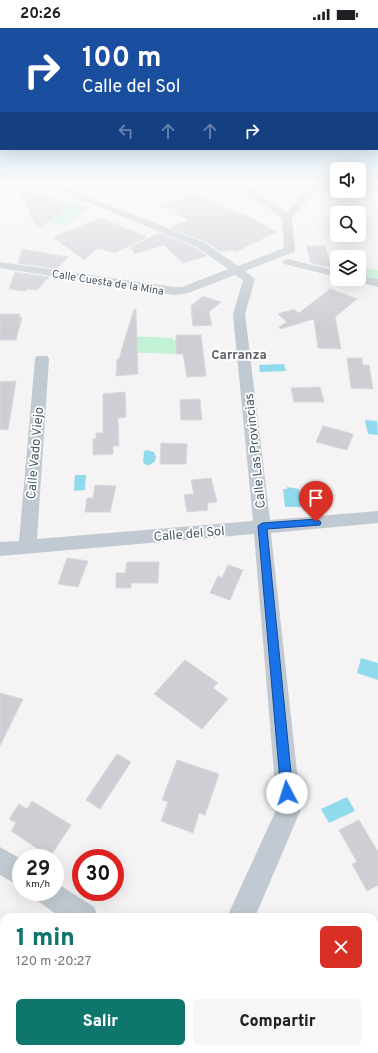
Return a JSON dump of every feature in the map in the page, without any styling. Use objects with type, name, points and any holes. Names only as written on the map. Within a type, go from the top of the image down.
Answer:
[{"type":"street","points":[[168,232],[201,245],[236,270]]},
{"type":"street","name":"Calle Cuesta de la Mina","points":[[0,265],[174,291],[184,290],[290,250],[288,232]]},
{"type":"street","points":[[288,262],[330,272]]},
{"type":"street","name":"Calle Las Provincias","points":[[236,270],[249,279],[239,314],[262,526],[288,809],[243,913]]},
{"type":"street","points":[[366,280],[378,283]]},
{"type":"street","name":"Calle Vado Viejo","points":[[27,547],[42,359]]},
{"type":"street","name":"Calle del Sol","points":[[0,549],[378,517]]},
{"type":"street","points":[[0,860],[12,868]]},
{"type":"street","points":[[60,901],[78,913]]},
{"type":"green space","points":[[366,267],[378,270],[378,280],[366,277]]},
{"type":"green space","points":[[126,336],[173,338],[173,340],[176,340],[176,354],[121,352]]},
{"type":"water","points":[[284,364],[286,371],[260,372],[259,365]]},
{"type":"water","points":[[365,420],[377,421],[378,435],[368,434]]},
{"type":"water","points":[[146,450],[154,452],[156,457],[155,461],[150,465],[146,465],[143,462],[144,452]]},
{"type":"water","points":[[75,475],[86,475],[85,490],[74,491]]},
{"type":"water","points":[[287,487],[299,489],[302,507],[285,507],[283,489],[287,489]]},
{"type":"water","points":[[361,658],[378,663],[378,680],[357,673]]},
{"type":"water","points":[[347,797],[355,811],[329,823],[321,809]]},
{"type":"building","points":[[66,232],[134,232],[147,237],[115,253],[98,248],[84,260],[53,237]]},
{"type":"building","points":[[180,232],[277,232],[235,252],[232,250],[221,252],[206,242]]},
{"type":"building","points":[[159,233],[196,248],[207,256],[183,263],[164,245],[134,254],[131,247]]},
{"type":"building","points":[[306,246],[325,246],[330,262],[330,268],[311,263]]},
{"type":"building","points":[[22,249],[68,257],[57,269],[18,263]]},
{"type":"building","points":[[15,272],[49,277],[37,290],[27,289],[26,291],[9,289]]},
{"type":"building","points":[[330,289],[357,299],[335,317],[341,349],[318,348],[314,319],[280,329],[279,327],[287,322],[278,314],[294,309],[299,313]]},
{"type":"building","points":[[203,296],[221,302],[209,312],[212,325],[193,326],[191,306]]},
{"type":"building","points":[[134,309],[136,309],[138,374],[116,376],[117,359],[119,359]]},
{"type":"building","points":[[0,314],[20,314],[19,317],[22,317],[16,340],[0,340]]},
{"type":"building","points":[[176,335],[201,335],[206,376],[187,377],[183,354],[176,354]]},
{"type":"building","points":[[347,358],[362,358],[363,365],[369,365],[373,389],[351,388]]},
{"type":"building","points":[[16,381],[8,430],[0,429],[0,382]]},
{"type":"building","points":[[320,387],[324,402],[294,402],[291,388]]},
{"type":"building","points":[[125,392],[126,417],[118,418],[119,446],[113,446],[113,454],[93,455],[93,439],[96,439],[96,433],[103,433],[103,394]]},
{"type":"building","points":[[200,399],[202,420],[181,420],[180,400]]},
{"type":"building","points":[[323,426],[353,434],[347,450],[316,442]]},
{"type":"building","points":[[161,443],[187,444],[186,464],[160,464]]},
{"type":"building","points":[[211,478],[217,502],[207,503],[208,510],[187,512],[184,495],[194,494],[191,480]]},
{"type":"building","points":[[95,485],[116,486],[110,512],[85,512],[87,498],[93,498]]},
{"type":"building","points":[[67,558],[88,561],[78,587],[58,584]]},
{"type":"building","points":[[127,562],[159,562],[158,583],[131,583],[131,588],[116,588],[116,573],[125,573]]},
{"type":"building","points":[[228,565],[243,570],[230,600],[210,593],[218,576],[222,578]]},
{"type":"building","points":[[185,660],[218,683],[213,688],[228,699],[202,729],[154,694]]},
{"type":"building","points":[[0,693],[23,699],[0,746]]},
{"type":"building","points":[[117,754],[131,762],[100,809],[86,800]]},
{"type":"building","points":[[177,760],[219,774],[205,815],[199,813],[193,833],[161,821],[168,802],[162,800]]},
{"type":"building","points":[[32,801],[71,825],[55,849],[38,849],[11,831],[16,823],[9,819],[19,804],[27,809]]},
{"type":"building","points":[[359,820],[378,852],[378,885],[367,891],[352,864],[357,862],[339,830]]},
{"type":"district","name":"Carranza","points":[[239,354]]},
{"type":"route","points":[[287,793],[262,526],[316,522]]}]
